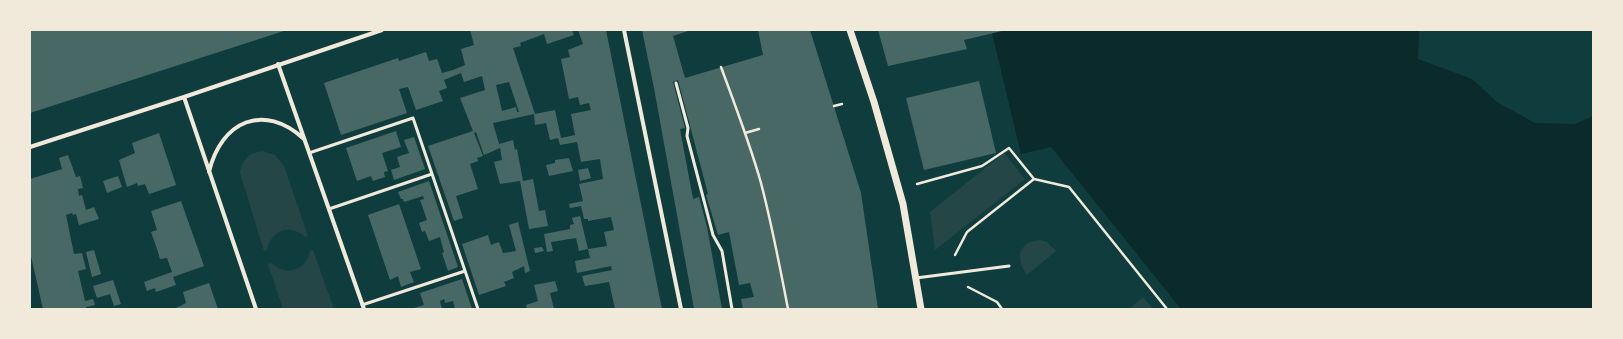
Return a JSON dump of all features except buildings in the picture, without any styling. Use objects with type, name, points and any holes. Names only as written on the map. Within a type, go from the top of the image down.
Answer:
[{"type":"street","points":[[30,147],[382,30]]},
{"type":"street","points":[[624,30],[681,309]]},
{"type":"street","points":[[850,30],[874,102],[902,204],[921,309]]},
{"type":"street","points":[[278,64],[363,307]]},
{"type":"street","points":[[184,97],[256,309]]},
{"type":"street","points":[[209,172],[213,157],[220,143],[231,130],[246,122],[262,119],[278,122],[292,128],[304,139]]},
{"type":"lane","points":[[676,83],[688,128],[686,136],[702,196],[713,236],[722,251],[732,309]]},
{"type":"lane","points":[[309,153],[413,118],[478,309]]},
{"type":"lane","points":[[329,209],[432,174]]},
{"type":"lane","points":[[916,278],[1009,266]]},
{"type":"lane","points":[[363,307],[465,272]]},
{"type":"path","points":[[721,67],[745,132],[761,182],[777,246],[788,309]]},
{"type":"path","points":[[834,106],[842,104]]},
{"type":"path","points":[[745,132],[759,129]]},
{"type":"path","points":[[916,184],[982,166],[1009,148],[1034,179],[1069,187],[1167,309]]},
{"type":"path","points":[[955,255],[967,232],[1034,179]]},
{"type":"path","points":[[966,286],[997,302],[1002,309]]},
{"type":"shaded area","points":[[1005,30],[1419,30],[1418,59],[1472,79],[1497,102],[1535,123],[1575,124],[1593,116],[1593,309],[1181,309],[1051,147],[1021,154],[992,33]]},
{"type":"shaded area","points":[[262,151],[275,155],[284,166],[308,236],[305,237],[293,230],[282,231],[277,233],[269,243],[267,250],[264,251],[240,173],[244,160],[253,153]]},
{"type":"shaded area","points":[[1004,153],[1025,179],[935,250],[930,212]]},
{"type":"shaded area","points":[[1040,240],[1047,242],[1056,251],[1027,275],[1021,263],[1021,252],[1023,247],[1027,244]]},
{"type":"shaded area","points":[[313,250],[334,309],[283,309],[268,264],[272,263],[283,270],[295,270],[304,263],[308,258],[310,251]]},
{"type":"shaded area","points":[[1143,297],[1153,309],[1129,309]]}]
